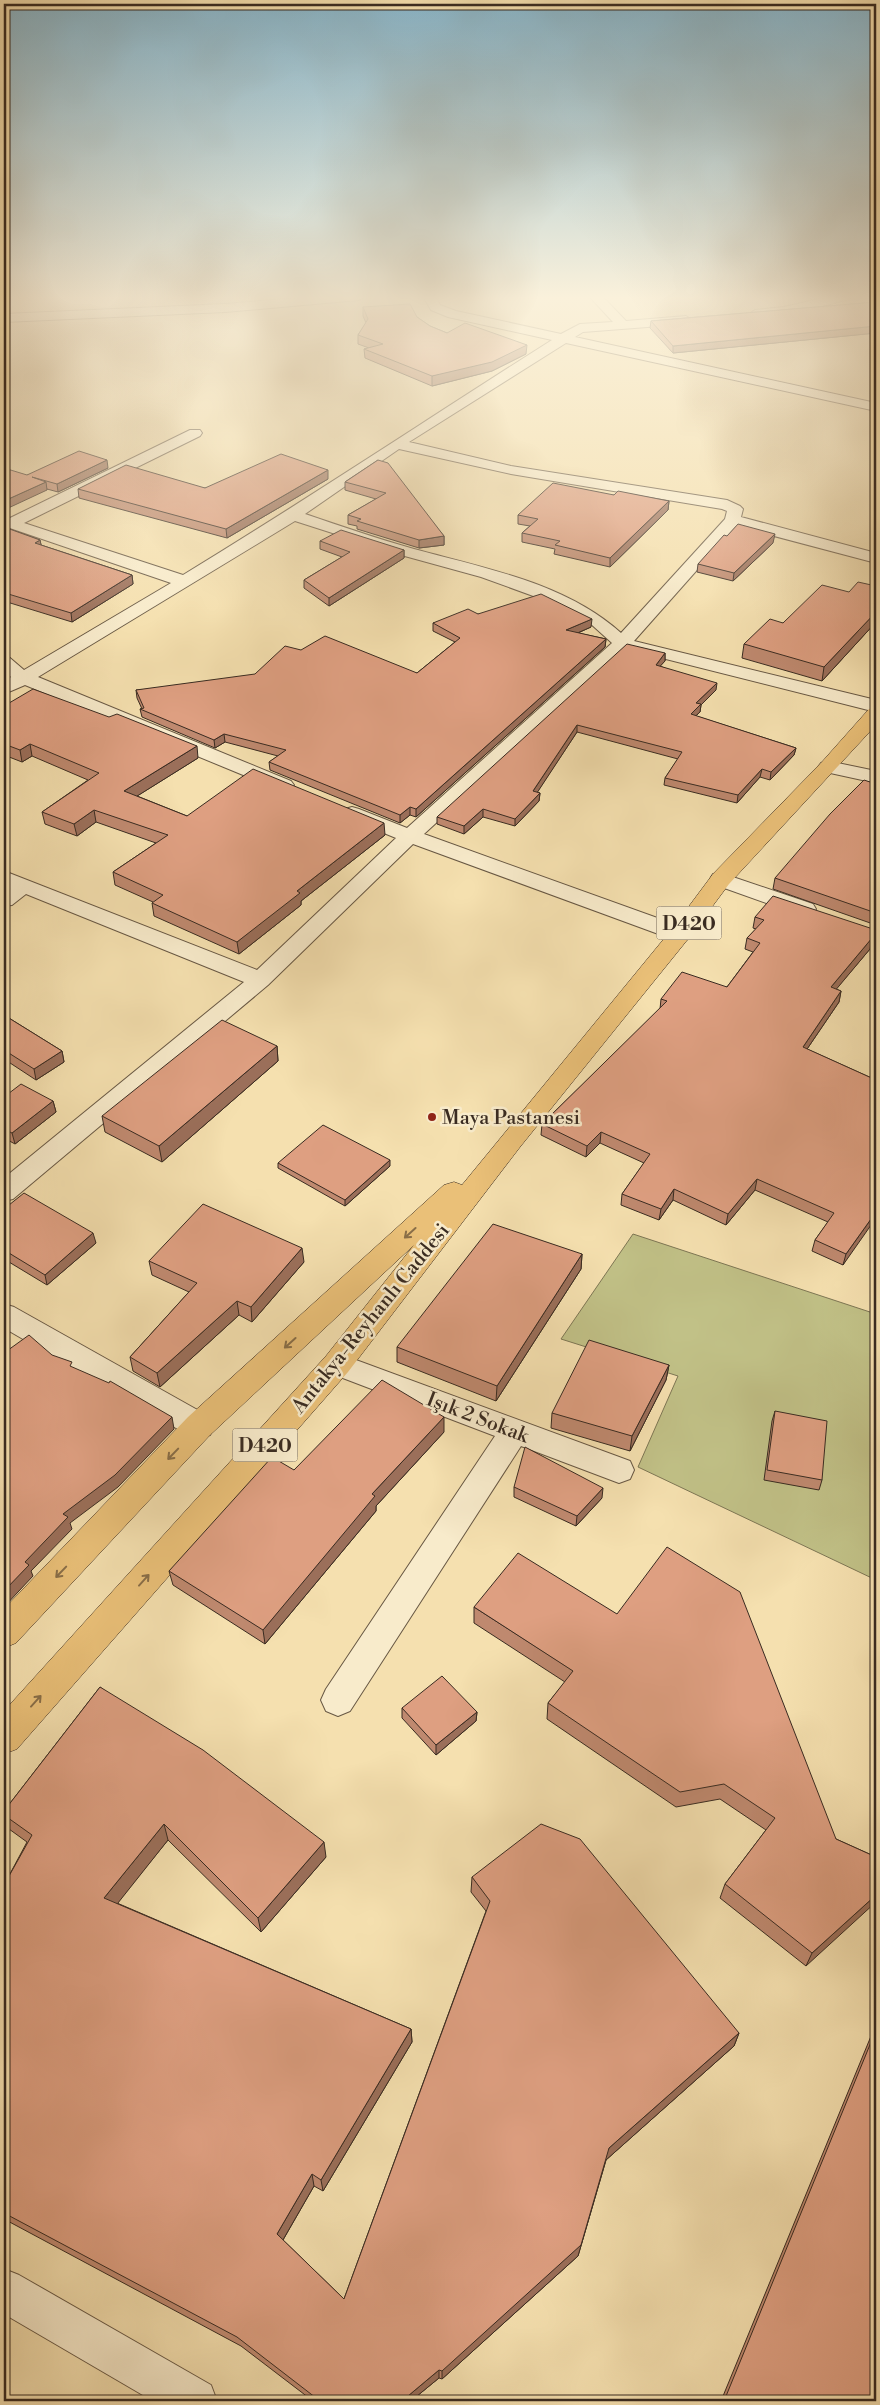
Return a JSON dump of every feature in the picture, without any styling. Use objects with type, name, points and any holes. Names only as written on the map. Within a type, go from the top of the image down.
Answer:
[{"type":"main road","name":"Antakya-Reyhanlı Caddesi","points":[[4,1737],[338,1364],[511,1141],[680,934],[721,879],[876,714]]},
{"type":"main road","name":"Antakya-Reyhanlı Caddesi","points":[[4,1632],[199,1426],[511,1141]]},
{"type":"street","points":[[4,689],[107,629],[293,515],[453,408]]},
{"type":"street","points":[[8,522],[195,433]]},
{"type":"street","points":[[4,1192],[260,980],[410,836],[622,643],[699,555],[733,520],[735,510],[727,504],[510,470],[397,444]]},
{"type":"street","points":[[293,515],[407,552],[487,573],[542,593],[598,620],[622,643],[876,706]]},
{"type":"street","points":[[733,520],[876,558]]},
{"type":"street","points":[[8,522],[183,581]]},
{"type":"street","points":[[4,662],[22,677],[299,791]]},
{"type":"street","points":[[828,767],[876,777]]},
{"type":"street","points":[[336,806],[410,836],[680,934]]},
{"type":"street","points":[[4,877],[260,980]]},
{"type":"street","points":[[721,879],[821,914]]},
{"type":"street","points":[[4,900],[24,886]]},
{"type":"street","points":[[4,1315],[199,1426]]},
{"type":"street","name":"Işık 2 Sokak","points":[[338,1364],[619,1470]]},
{"type":"street","points":[[338,1700],[515,1431]]},
{"type":"street","points":[[4,2290],[195,2401]]},
{"type":"green space","points":[[633,1234],[876,1314],[876,1580],[638,1467],[678,1376],[561,1339]]},
{"type":"building","points":[[79,451],[107,460],[57,484],[32,477],[46,482],[4,501],[4,468],[27,475]]},
{"type":"building","points":[[281,454],[328,470],[226,529],[78,489],[126,465],[205,488]]},
{"type":"building","points":[[378,460],[388,463],[444,536],[419,540],[357,521],[361,519],[348,515],[386,493],[345,482]]},
{"type":"building","points":[[553,483],[614,495],[618,491],[669,501],[610,558],[555,545],[560,541],[522,533],[538,519],[518,515]]},
{"type":"building","points":[[738,524],[775,534],[734,573],[698,564],[724,535],[727,536]]},
{"type":"building","points":[[4,527],[40,540],[35,543],[132,575],[71,613],[4,594]]},
{"type":"building","points":[[341,530],[404,550],[329,598],[304,580],[350,552],[320,541]]},
{"type":"building","points":[[858,582],[876,586],[876,612],[824,667],[744,644],[770,619],[783,623],[822,585],[849,592]]},
{"type":"building","points":[[541,594],[592,619],[566,630],[606,639],[416,809],[410,807],[400,815],[269,762],[286,750],[224,734],[214,740],[140,709],[144,708],[136,690],[255,674],[285,646],[301,650],[325,636],[417,673],[460,638],[433,623],[468,609],[478,614]]},
{"type":"building","points":[[627,644],[665,653],[656,665],[717,683],[696,703],[701,704],[691,714],[796,748],[771,772],[762,769],[738,795],[665,778],[682,752],[577,725],[533,791],[540,793],[515,819],[483,809],[464,826],[437,817]]},
{"type":"building","points":[[33,689],[109,717],[117,714],[197,746],[124,791],[187,816],[253,769],[384,823],[297,891],[300,893],[237,942],[152,903],[163,895],[113,872],[168,835],[94,810],[74,824],[42,812],[99,773],[30,744],[20,750],[4,744],[4,706]]},
{"type":"building","points":[[864,780],[876,784],[876,913],[775,878],[830,814]]},
{"type":"building","points":[[773,896],[876,930],[876,940],[872,938],[831,987],[841,991],[803,1047],[876,1080],[876,1194],[872,1201],[876,1203],[876,1212],[846,1254],[815,1240],[834,1213],[757,1179],[728,1214],[674,1189],[661,1209],[622,1194],[650,1154],[601,1132],[587,1146],[542,1124],[667,1001],[661,999],[682,972],[727,987],[760,943],[747,938],[764,920],[755,917]]},
{"type":"building","points":[[4,1015],[62,1051],[34,1069],[4,1050]]},
{"type":"building","points":[[222,1020],[277,1046],[159,1146],[102,1116]]},
{"type":"building","points":[[21,1084],[53,1101],[12,1133],[4,1129],[4,1097]]},
{"type":"building","points":[[323,1125],[390,1160],[345,1200],[278,1163]]},
{"type":"building","points":[[24,1193],[93,1233],[45,1275],[4,1250],[4,1209]]},
{"type":"building","points":[[203,1204],[302,1248],[251,1307],[237,1301],[157,1373],[130,1357],[197,1283],[149,1261]]},
{"type":"building","points":[[493,1224],[582,1254],[497,1386],[397,1347]]},
{"type":"building","points":[[29,1335],[52,1355],[72,1362],[70,1366],[109,1383],[110,1381],[172,1417],[115,1475],[63,1514],[68,1517],[25,1562],[29,1565],[4,1591],[4,1353]]},
{"type":"building","points":[[589,1340],[669,1365],[632,1436],[552,1413]]},
{"type":"building","points":[[382,1380],[444,1417],[372,1494],[375,1496],[263,1630],[169,1571],[272,1457],[294,1470]]},
{"type":"building","points":[[775,1411],[827,1421],[822,1480],[767,1470]]},
{"type":"building","points":[[525,1447],[603,1488],[577,1516],[514,1487]]},
{"type":"building","points":[[667,1547],[740,1592],[836,1839],[876,1857],[876,1895],[812,1953],[725,1884],[775,1818],[724,1784],[680,1792],[548,1703],[573,1671],[474,1607],[518,1553],[617,1614]]},
{"type":"building","points":[[442,1676],[477,1712],[436,1745],[402,1708]]},
{"type":"building","points":[[100,1687],[203,1750],[324,1842],[258,1918],[164,1824],[104,1898],[411,2029],[321,2180],[312,2174],[277,2234],[344,2299],[490,1901],[472,1877],[541,1824],[580,1839],[739,2033],[609,2148],[581,2245],[442,2371],[439,2370],[402,2401],[320,2401],[237,2337],[4,2213],[4,1885],[32,1835],[4,1815],[4,1811]]},
{"type":"building","points":[[876,2030],[876,2401],[724,2401]]},
{"type":"place","name":"Maya Pastanesi","points":[[432,1117]]}]
